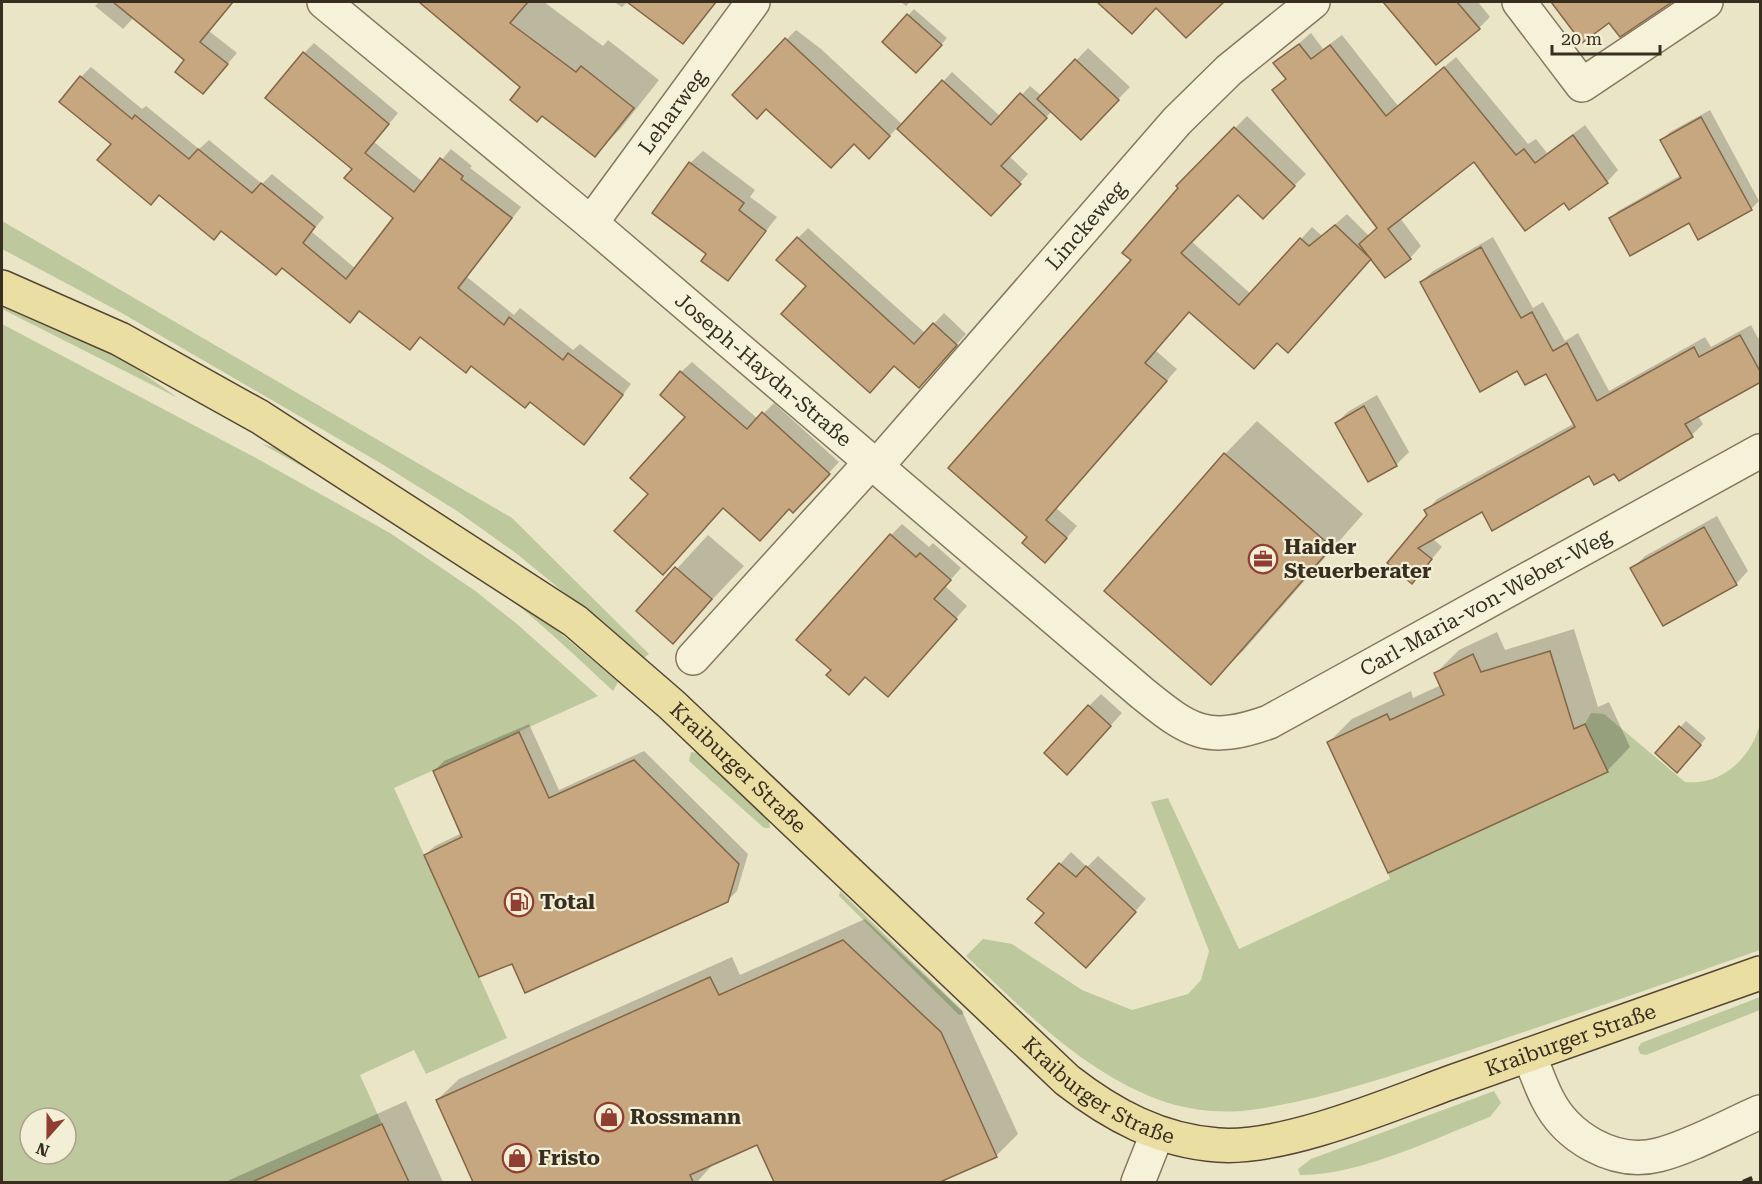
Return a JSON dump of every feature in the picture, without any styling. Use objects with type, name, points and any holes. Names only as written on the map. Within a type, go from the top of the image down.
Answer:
[{"type":"main road","name":"Kraiburger Straße","points":[[2,286],[120,339],[260,417],[575,621],[672,705],[1067,1080],[1106,1108],[1158,1134],[1198,1143],[1246,1145],[1378,1109],[1761,973]]},
{"type":"street","name":"Joseph-Haydn-Straße","points":[[324,2],[591,223],[1149,699],[1188,727],[1204,732]]},
{"type":"street","name":"Leharweg","points":[[591,223],[753,2]]},
{"type":"street","name":"Linckeweg","points":[[693,658],[874,464],[1170,128],[1229,70],[1313,2]]},
{"type":"street","points":[[1520,2],[1582,85],[1706,2]]},
{"type":"street","name":"Carl-Maria-von-Weber-Weg","points":[[1204,732],[1224,734],[1242,732],[1269,722],[1761,451]]},
{"type":"street","points":[[1529,1055],[1547,1100],[1565,1124],[1587,1142],[1610,1154],[1634,1159],[1659,1155],[1761,1112]]},
{"type":"street","points":[[1138,1182],[1158,1134]]},
{"type":"green space","points":[[2,221],[512,518],[649,654],[644,658],[517,554],[457,511],[382,464],[120,312],[2,249]]},
{"type":"green space","points":[[2,292],[100,343],[178,398],[2,309]]},
{"type":"green space","points":[[2,324],[256,458],[390,533],[474,590],[517,624],[598,696],[394,788],[507,1038],[426,1074],[414,1050],[360,1075],[382,1124],[252,1182],[2,1182]]},
{"type":"green space","points":[[262,444],[287,451],[495,578],[618,682],[613,691],[519,606],[458,561],[376,509]]},
{"type":"green space","points":[[1591,713],[1604,714],[1685,782],[1706,781],[1724,774],[1746,753],[1760,726],[1760,950],[1377,1080],[1301,1101],[1227,1112],[1168,1103],[1129,1087],[1103,1072],[1055,1037],[966,956],[983,939],[1012,944],[1082,990],[1132,1010],[1188,994],[1201,980],[1209,951],[1151,802],[1168,798],[1239,949],[1390,879],[1388,873],[1608,772],[1585,724]]},
{"type":"green space","points":[[691,752],[697,753],[769,820],[770,828],[764,828],[689,761]]},
{"type":"green space","points":[[840,891],[963,1011],[963,1014],[959,1015],[839,896]]},
{"type":"green space","points":[[1760,997],[1760,1010],[1646,1055],[1640,1054],[1638,1048],[1641,1043]]},
{"type":"green space","points":[[1494,1091],[1501,1103],[1490,1117],[1372,1163],[1323,1174],[1300,1175],[1298,1169],[1311,1159]]},
{"type":"building","points":[[113,2],[233,2],[200,42],[228,64],[203,94],[175,72],[184,60]]},
{"type":"building","points":[[419,2],[528,2],[510,23],[576,72],[581,66],[634,108],[595,157],[542,116],[537,122],[510,100],[520,87]]},
{"type":"building","points":[[627,2],[716,2],[683,44]]},
{"type":"building","points":[[1097,2],[1224,2],[1186,38],[1156,8],[1132,34]]},
{"type":"building","points":[[1383,2],[1457,2],[1480,29],[1436,65]]},
{"type":"building","points":[[1551,2],[1672,2],[1620,37],[1609,23],[1582,43]]},
{"type":"building","points":[[907,14],[942,45],[916,73],[882,42]]},
{"type":"building","points":[[785,38],[890,136],[869,159],[854,144],[831,168],[766,109],[757,119],[732,95]]},
{"type":"building","points":[[1299,44],[1311,59],[1330,45],[1386,116],[1444,67],[1516,155],[1524,149],[1535,163],[1573,135],[1608,183],[1569,210],[1564,203],[1525,231],[1474,162],[1388,229],[1411,259],[1385,278],[1359,244],[1377,228],[1272,90],[1286,79],[1273,63]]},
{"type":"building","points":[[303,52],[389,124],[365,153],[414,192],[440,158],[463,176],[461,179],[512,218],[458,288],[504,325],[509,317],[563,360],[568,353],[623,395],[584,445],[530,402],[525,408],[471,366],[466,373],[420,337],[410,350],[359,311],[350,323],[282,268],[276,275],[221,231],[214,240],[159,195],[151,205],[97,160],[111,144],[59,102],[80,76],[132,119],[135,115],[189,159],[198,149],[252,193],[261,183],[315,227],[303,243],[346,279],[393,218],[344,178],[352,169],[265,98]]},
{"type":"building","points":[[1075,59],[1119,100],[1081,140],[1037,99]]},
{"type":"building","points":[[942,80],[991,125],[1020,93],[1047,118],[1001,166],[1021,184],[991,216],[897,129]]},
{"type":"building","points":[[1701,117],[1752,210],[1698,240],[1689,223],[1630,256],[1609,218],[1681,178],[1660,140]]},
{"type":"building","points":[[1234,127],[1295,186],[1263,219],[1238,195],[1181,253],[1239,305],[1300,238],[1309,246],[1335,225],[1371,259],[1288,353],[1277,343],[1254,369],[1189,312],[1145,363],[1167,381],[1046,520],[1067,538],[1045,563],[1022,543],[1027,537],[948,468],[1131,260],[1122,253],[1178,188],[1176,186]]},
{"type":"building","points":[[689,162],[744,203],[739,210],[766,231],[728,281],[701,261],[706,254],[652,213]]},
{"type":"building","points":[[797,237],[914,344],[933,323],[957,345],[919,388],[894,366],[870,393],[781,314],[806,286],[776,260]]},
{"type":"building","points":[[1481,247],[1521,318],[1532,312],[1553,351],[1567,343],[1597,401],[1694,347],[1699,357],[1740,335],[1761,373],[1761,382],[1685,424],[1693,437],[1619,481],[1614,474],[1594,485],[1589,476],[1492,531],[1482,512],[1418,548],[1432,559],[1412,584],[1387,563],[1427,515],[1424,510],[1575,427],[1546,374],[1525,385],[1517,371],[1480,392],[1420,282]]},
{"type":"building","points":[[680,371],[747,429],[762,412],[830,474],[793,513],[789,509],[760,541],[723,508],[663,575],[614,531],[648,494],[630,478],[685,417],[660,395]]},
{"type":"building","points":[[1364,406],[1397,466],[1368,482],[1335,423]]},
{"type":"building","name":"Haider Steuerberater","points":[[1224,453],[1332,547],[1211,685],[1104,591]]},
{"type":"building","points":[[1704,527],[1737,585],[1663,626],[1630,568]]},
{"type":"building","points":[[890,534],[916,557],[920,553],[951,580],[934,599],[957,619],[888,697],[865,677],[849,695],[826,675],[831,670],[796,640]]},
{"type":"building","points":[[675,567],[712,599],[673,644],[636,611]]},
{"type":"building","points":[[1550,651],[1574,729],[1585,724],[1608,772],[1388,873],[1327,742],[1387,714],[1390,720],[1444,695],[1434,673],[1473,654],[1481,672]]},
{"type":"building","points":[[1088,705],[1111,726],[1067,775],[1044,753]]},
{"type":"building","points":[[1679,726],[1701,745],[1677,773],[1655,753]]},
{"type":"building","points":[[519,732],[549,798],[634,760],[739,864],[728,902],[525,993],[512,964],[479,977],[424,855],[462,837],[433,771]]},
{"type":"building","points":[[1059,863],[1076,877],[1086,866],[1136,912],[1086,968],[1035,923],[1044,913],[1027,899]]},
{"type":"building","points":[[843,940],[941,1032],[997,1157],[940,1182],[774,1182],[757,1145],[690,1175],[693,1182],[473,1182],[436,1100],[710,977],[719,995]]},
{"type":"building","points":[[382,1124],[409,1182],[252,1182]]},
{"type":"railway","points":[[1743,1182],[1760,1175]]},
{"type":"place","name":"Haider Steuerberater","points":[[1263,559]]},
{"type":"place","name":"Total","points":[[519,902]]},
{"type":"place","name":"Rossmann","points":[[609,1117]]},
{"type":"place","name":"Fristo","points":[[517,1158]]}]
